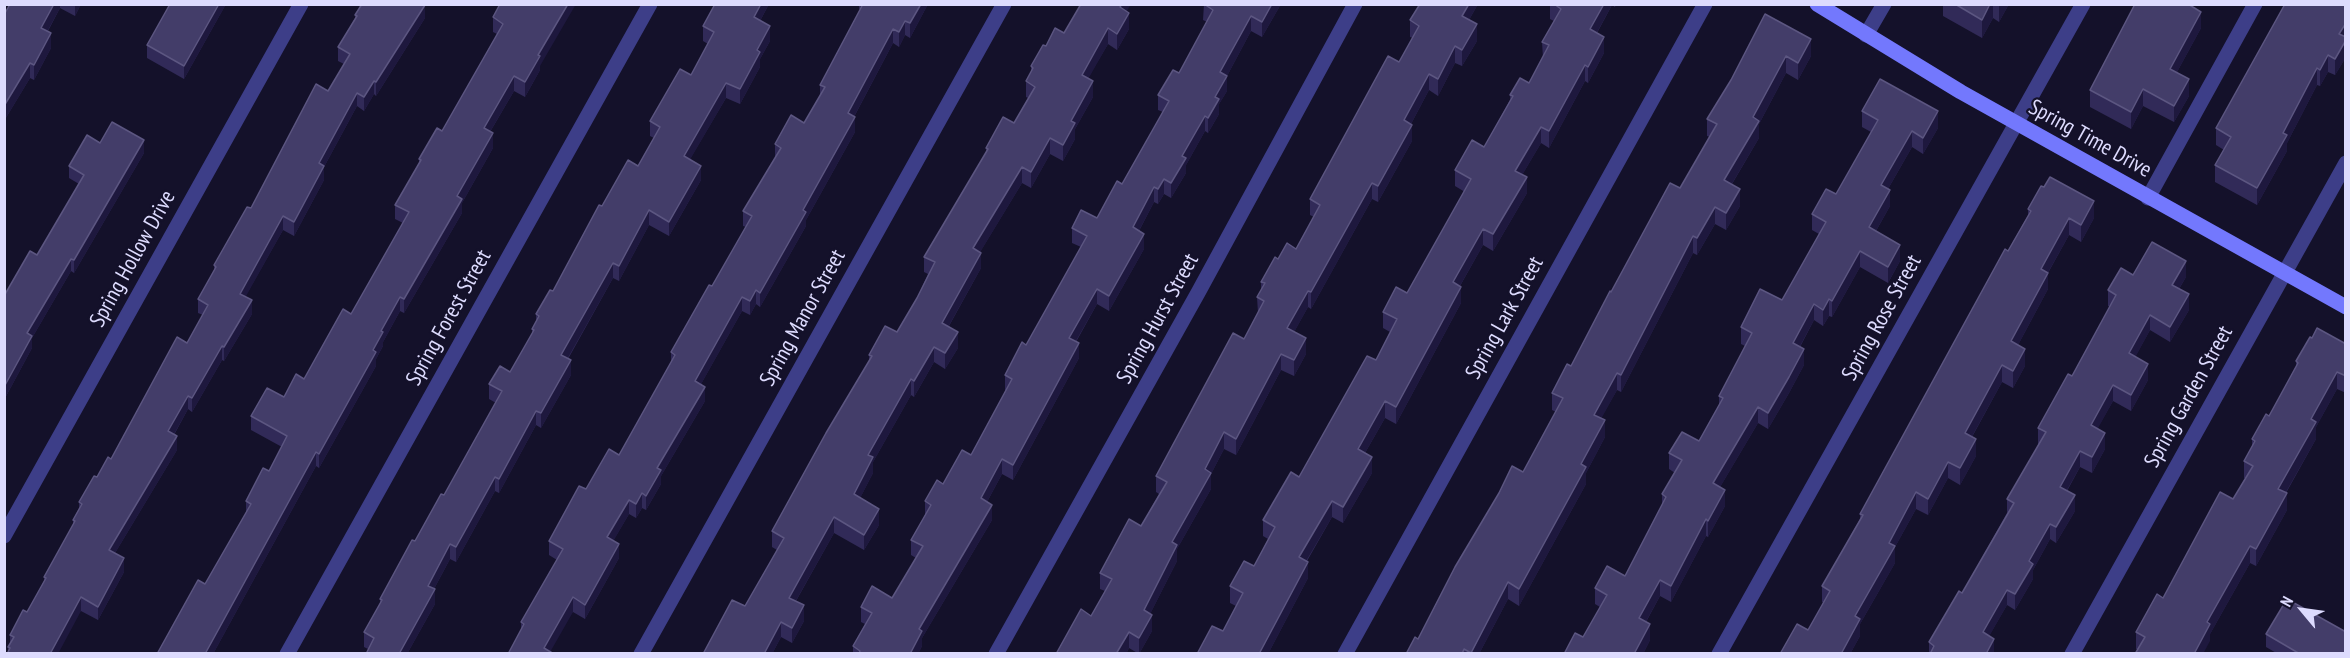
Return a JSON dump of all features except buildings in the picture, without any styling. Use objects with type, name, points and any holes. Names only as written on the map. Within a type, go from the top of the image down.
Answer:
[{"type":"street","name":"Spring Hollow Drive","points":[[4,536],[301,4]]},
{"type":"street","name":"Spring Forest Street","points":[[287,654],[650,4]]},
{"type":"street","name":"Spring Manor Street","points":[[641,654],[1004,4]]},
{"type":"street","name":"Spring Hurst Street","points":[[996,654],[1356,4]]},
{"type":"street","name":"Spring Lark Street","points":[[1345,654],[1705,4]]},
{"type":"street","name":"Spring Time Drive","points":[[1817,4],[2016,123],[2346,307]]},
{"type":"street","points":[[1866,35],[1884,4]]},
{"type":"street","name":"Spring Rose Street","points":[[1719,654],[2083,4]]},
{"type":"street","points":[[2148,198],[2255,4]]},
{"type":"street","name":"Spring Garden Street","points":[[2072,654],[2346,163]]}]
